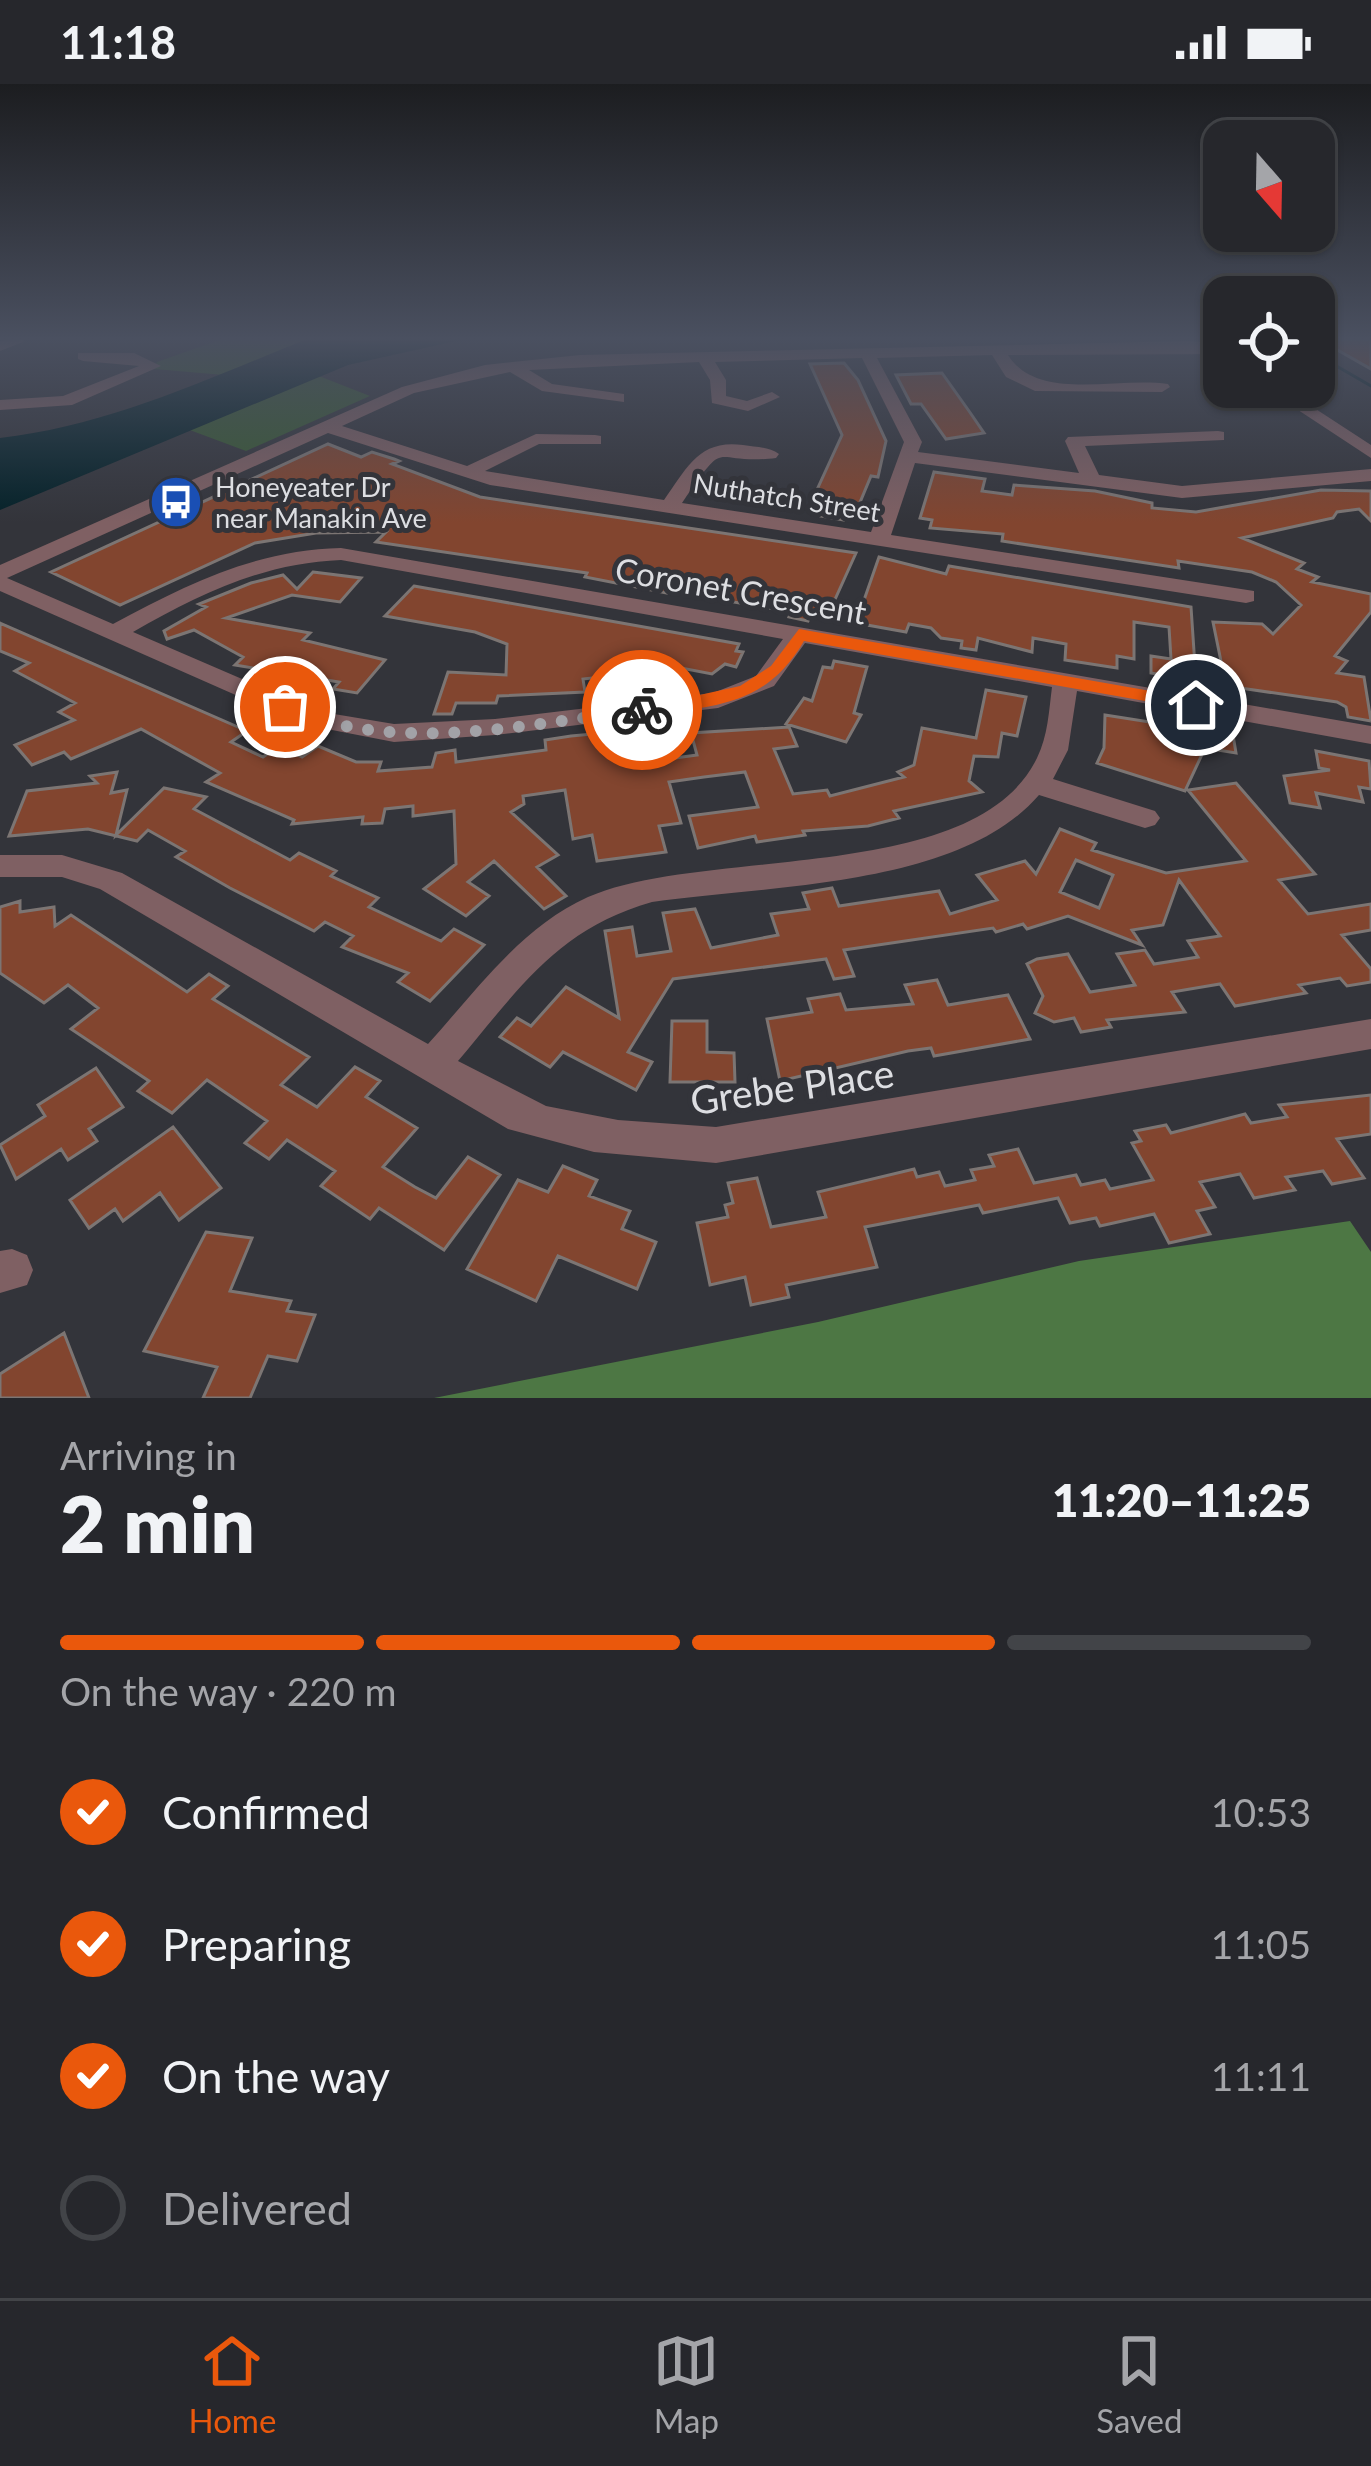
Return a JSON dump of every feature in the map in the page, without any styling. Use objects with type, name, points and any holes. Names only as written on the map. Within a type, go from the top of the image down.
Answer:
[{"type":"street","points":[[0,405],[67,400]]},
{"type":"street","points":[[0,573],[388,400]]},
{"type":"street","points":[[721,400],[758,405],[766,400]]},
{"type":"street","points":[[879,539],[910,457],[908,428],[893,400]]},
{"type":"street","points":[[1302,408],[1371,453]]},
{"type":"street","name":"Nuthatch Street","points":[[326,426],[467,473],[1246,596]]},
{"type":"street","points":[[467,473],[536,439],[595,440]]},
{"type":"street","points":[[1092,482],[1074,441],[1210,440]]},
{"type":"street","points":[[669,506],[707,453],[724,448],[770,454]]},
{"type":"street","points":[[910,457],[1183,492],[1371,475]]},
{"type":"street","name":"Coronet Crescent","points":[[114,633],[241,567],[323,553],[1371,735]]},
{"type":"street","points":[[0,583],[310,718],[417,734],[718,700],[765,680],[799,634]]},
{"type":"street","points":[[432,1066],[552,933],[604,904],[905,854],[984,823],[1037,784],[1055,751],[1065,682]]},
{"type":"street","points":[[1037,784],[1145,818]]},
{"type":"street","name":"Grebe Place","points":[[0,866],[62,866],[111,881],[522,1118],[580,1135],[716,1145],[1371,1034]]},
{"type":"green space","points":[[258,400],[360,400],[246,451],[187,429]]},
{"type":"green space","points":[[1350,1221],[1371,1252],[1371,1398],[434,1398],[818,1322],[1079,1261]]},
{"type":"water","points":[[151,400],[263,400],[0,510],[0,438]]},
{"type":"building","points":[[826,400],[867,400],[886,441],[878,477],[871,476],[856,512],[848,511],[844,520],[821,516],[823,507],[810,505],[842,435]]},
{"type":"building","points":[[909,400],[961,400],[984,433],[946,439],[921,404]]},
{"type":"building","points":[[328,444],[361,457],[372,452],[394,459],[399,461],[392,464],[480,497],[856,553],[827,617],[811,614],[808,621],[789,617],[791,612],[716,599],[719,594],[671,586],[667,593],[585,577],[587,573],[376,542],[386,532],[316,533],[255,543],[120,605],[51,572]]},
{"type":"building","points":[[934,472],[985,479],[982,491],[1012,495],[1014,485],[1095,491],[1152,503],[1152,508],[1196,512],[1321,490],[1371,491],[1371,521],[1359,509],[1242,538],[1304,563],[1297,569],[1318,577],[1312,582],[1371,594],[1371,612],[1335,656],[1347,661],[1337,673],[1364,677],[1371,721],[1348,717],[1346,707],[1337,702],[1226,686],[1213,622],[1262,624],[1273,634],[1301,605],[1276,582],[1252,572],[1178,561],[1179,568],[1002,541],[1003,534],[930,528],[932,520],[920,518]]},
{"type":"building","points":[[879,557],[946,574],[949,566],[1191,607],[1196,681],[1151,673],[1151,656],[1171,659],[1169,627],[1134,622],[1134,659],[1117,656],[1117,668],[1065,660],[1066,644],[1033,638],[1032,652],[978,638],[976,650],[961,648],[962,641],[941,638],[931,628],[909,624],[906,632],[856,623]]},
{"type":"building","points":[[313,572],[361,578],[340,602],[292,595],[226,618],[310,633],[303,640],[385,660],[357,693],[333,689],[339,682],[235,665],[243,657],[194,630],[167,639],[164,631],[206,607],[199,604],[283,575],[297,589]]},
{"type":"building","points":[[414,586],[739,644],[736,651],[743,652],[736,667],[725,664],[712,674],[660,664],[665,682],[644,685],[642,678],[629,679],[628,674],[583,679],[585,692],[498,696],[496,703],[456,703],[452,714],[434,714],[448,672],[506,675],[507,644],[475,632],[385,616]]},
{"type":"building","points":[[0,623],[247,731],[231,742],[263,757],[279,746],[302,757],[318,746],[356,762],[381,762],[378,771],[432,767],[436,753],[455,750],[456,762],[546,750],[545,740],[571,736],[603,733],[606,745],[637,742],[634,728],[657,725],[667,759],[697,755],[691,733],[789,727],[797,746],[774,749],[793,794],[827,790],[830,796],[904,777],[898,772],[914,765],[922,728],[976,738],[986,690],[1026,697],[1017,736],[1002,733],[998,757],[974,756],[969,781],[982,792],[894,811],[899,818],[868,826],[803,831],[805,835],[757,842],[755,836],[698,848],[689,816],[758,807],[745,772],[704,777],[669,782],[681,823],[659,826],[666,852],[597,861],[592,835],[573,839],[565,790],[523,796],[524,804],[511,812],[558,855],[537,867],[566,896],[544,909],[494,861],[468,882],[489,896],[466,916],[424,889],[456,864],[454,811],[413,816],[413,806],[385,809],[382,823],[362,824],[363,817],[292,824],[294,820],[206,782],[220,773],[141,729],[71,759],[64,752],[32,765],[15,745],[74,720],[59,712],[75,703],[15,671],[29,663],[0,651]]},
{"type":"building","points":[[834,661],[867,667],[854,713],[861,715],[846,742],[786,724],[804,698],[812,701],[823,667],[832,668]]},
{"type":"building","points":[[1105,715],[1233,735],[1236,753],[1205,748],[1185,791],[1097,763],[1104,748]]},
{"type":"building","points":[[1316,751],[1369,761],[1371,789],[1359,787],[1363,802],[1316,793],[1320,808],[1290,803],[1284,776],[1330,770],[1319,768]]},
{"type":"building","points":[[117,772],[111,793],[127,790],[116,835],[164,788],[206,797],[194,809],[290,860],[299,853],[336,871],[331,876],[378,898],[369,907],[441,941],[454,929],[484,945],[430,1001],[398,982],[408,973],[342,947],[353,936],[325,922],[314,931],[230,888],[176,857],[185,851],[148,830],[137,841],[88,829],[9,836],[27,791],[97,783],[90,776]]},
{"type":"building","points":[[1236,783],[1315,874],[1279,880],[1308,914],[1371,904],[1371,930],[1342,935],[1371,969],[1371,982],[1347,986],[1340,978],[1299,985],[1306,993],[1235,1006],[1220,984],[1172,992],[1185,1012],[1107,1020],[1111,1027],[1081,1032],[1074,1018],[1054,1022],[1035,1013],[1043,996],[1027,964],[1037,959],[1068,954],[1090,992],[1135,985],[1117,954],[1145,950],[1154,964],[1198,957],[1188,941],[1220,936],[1179,880],[1163,925],[1132,930],[1142,945],[1068,916],[1027,929],[1023,924],[996,932],[993,928],[844,950],[854,976],[834,979],[826,959],[673,979],[628,1052],[652,1062],[636,1090],[563,1052],[550,1067],[500,1037],[517,1018],[531,1026],[566,987],[619,1018],[605,931],[632,927],[637,956],[671,951],[663,913],[695,909],[711,948],[778,935],[771,914],[809,909],[803,893],[832,888],[839,906],[939,891],[950,914],[997,900],[977,875],[1025,861],[1036,874],[1060,829],[1096,843],[1092,850],[1166,873],[1246,861],[1188,790]],"holes":[[[1076,860],[1113,875],[1099,908],[1060,892]]]},
{"type":"building","points":[[20,901],[20,912],[54,907],[55,926],[71,915],[187,992],[209,974],[228,986],[213,999],[309,1057],[281,1085],[317,1107],[355,1067],[380,1081],[366,1097],[417,1128],[383,1167],[415,1187],[436,1198],[468,1157],[500,1175],[444,1250],[379,1208],[370,1219],[321,1186],[335,1171],[287,1140],[269,1159],[245,1143],[267,1121],[207,1080],[172,1113],[138,1091],[149,1081],[71,1029],[98,1008],[68,985],[44,1003],[0,973],[0,907]]},
{"type":"building","points":[[937,980],[948,1005],[1008,995],[1030,1039],[934,1056],[931,1048],[908,1051],[780,1081],[767,1019],[812,1012],[808,999],[840,994],[846,1010],[913,1004],[905,985]]},
{"type":"building","points":[[672,1021],[707,1021],[707,1052],[734,1053],[735,1082],[670,1082]]},
{"type":"building","points":[[96,1068],[123,1107],[89,1129],[97,1141],[68,1160],[61,1149],[16,1179],[0,1145],[45,1116],[38,1105]]},
{"type":"building","points":[[1371,1095],[1371,1134],[1337,1139],[1364,1178],[1332,1184],[1323,1171],[1286,1177],[1295,1190],[1254,1198],[1240,1174],[1200,1182],[1215,1207],[1197,1211],[1210,1234],[1169,1243],[1154,1214],[1100,1226],[1096,1218],[1070,1223],[1058,1198],[983,1213],[979,1205],[865,1227],[877,1267],[786,1285],[789,1297],[751,1305],[745,1277],[710,1285],[697,1223],[728,1217],[725,1205],[733,1203],[728,1183],[757,1178],[771,1227],[826,1217],[818,1192],[914,1169],[917,1177],[939,1172],[945,1186],[975,1180],[971,1170],[994,1166],[989,1155],[1018,1149],[1034,1183],[1076,1175],[1081,1185],[1105,1180],[1110,1189],[1153,1180],[1132,1143],[1141,1141],[1135,1131],[1166,1125],[1171,1133],[1245,1114],[1251,1123],[1287,1117],[1279,1105]]},
{"type":"building","points":[[173,1127],[221,1188],[179,1220],[160,1193],[123,1221],[115,1209],[89,1228],[70,1200]]},
{"type":"building","points":[[563,1166],[597,1180],[589,1196],[630,1211],[622,1229],[656,1242],[637,1289],[558,1256],[536,1301],[467,1269],[518,1180],[548,1192]]},
{"type":"building","points":[[206,1232],[252,1238],[230,1291],[291,1301],[287,1311],[315,1315],[297,1361],[268,1356],[250,1398],[203,1398],[217,1367],[144,1351]]},
{"type":"building","points":[[64,1333],[89,1398],[0,1398],[0,1374]]},
{"type":"way so far","points":[[285,707],[310,718],[394,734],[642,710]]},
{"type":"place","name":"Honeyeater Dr near Manakin Ave","points":[[176,502]]},
{"type":"route","points":[[642,710],[718,700],[747,690],[778,670],[799,634],[1196,705]]}]
